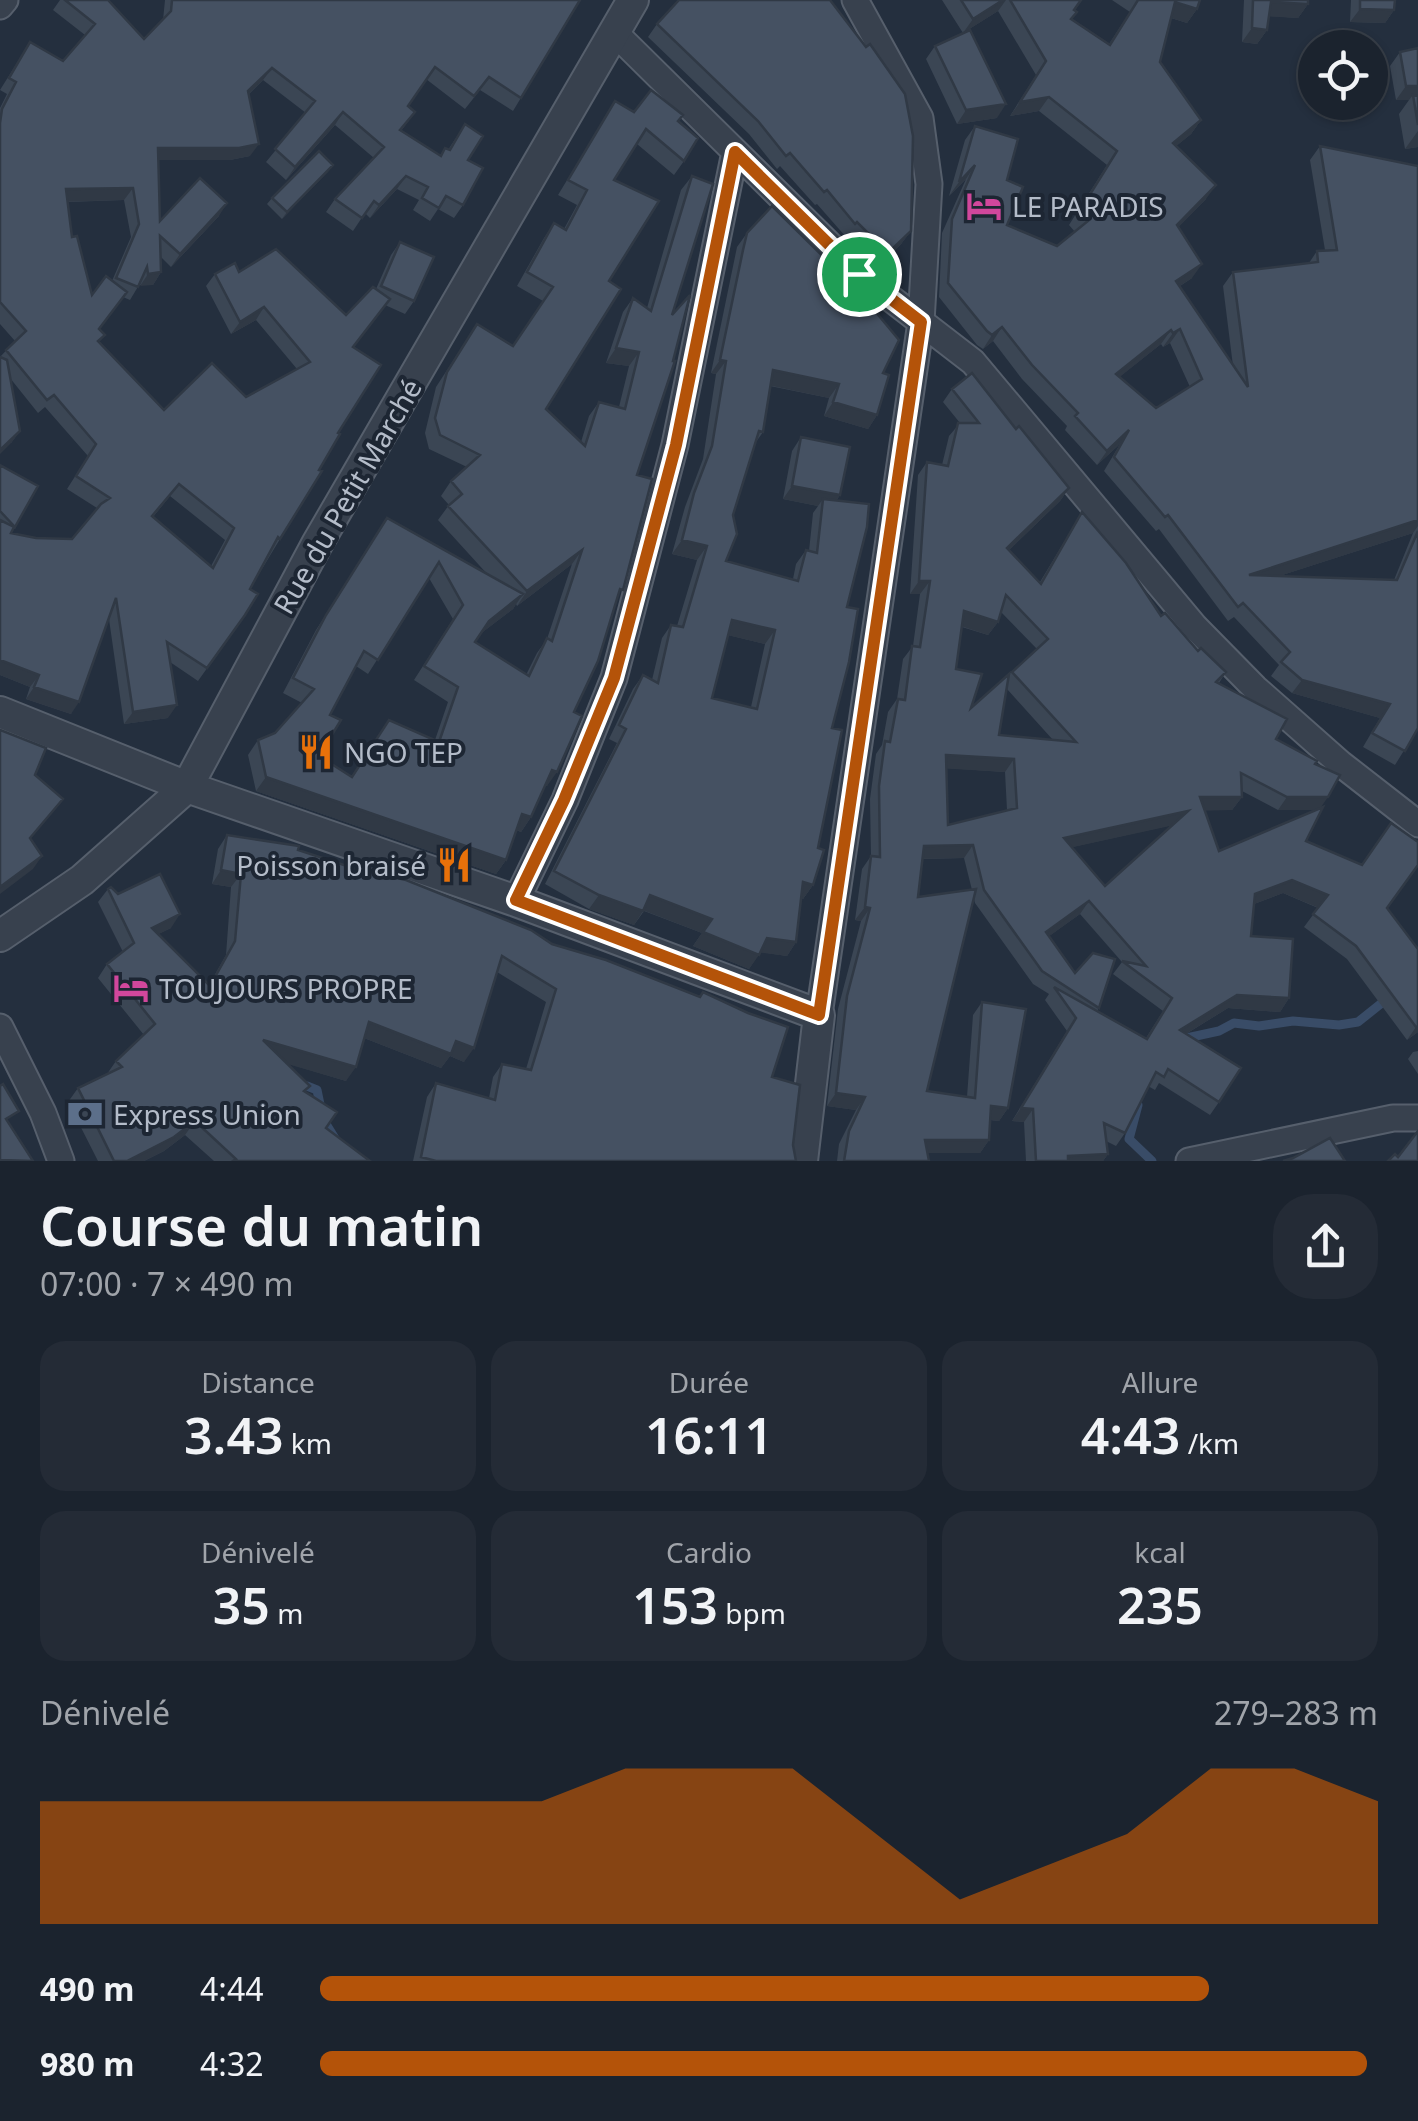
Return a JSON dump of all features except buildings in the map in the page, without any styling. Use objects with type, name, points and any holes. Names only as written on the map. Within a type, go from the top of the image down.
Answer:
[{"type":"street","points":[[0,6],[5,0]]},
{"type":"street","name":"Rue du Petit Marché","points":[[0,936],[82,880],[187,787],[317,544],[633,0]]},
{"type":"street","points":[[802,1161],[819,1015],[921,322],[929,184],[920,118],[855,0]]},
{"type":"street","points":[[616,33],[859,274],[973,362],[1196,628],[1243,676],[1341,764],[1418,824]]},
{"type":"street","points":[[516,900],[564,800],[614,678],[676,445],[735,152]]},
{"type":"street","points":[[0,712],[187,787],[516,900],[819,1015]]},
{"type":"street","points":[[0,1026],[61,1161]]},
{"type":"street","points":[[1189,1161],[1393,1118],[1418,1118]]},
{"type":"waterway","points":[[1182,1039],[1219,1031],[1234,1023],[1259,1026],[1293,1021],[1339,1025],[1358,1022],[1388,998]]},
{"type":"waterway","points":[[298,1087],[317,1090],[323,1119],[336,1140]]},
{"type":"waterway","points":[[1138,1105],[1129,1139],[1152,1161]]},
{"type":"place","name":"LE PARADIS","points":[[984,206]]},
{"type":"place","name":"NGO TEP","points":[[316,752]]},
{"type":"place","name":"Poisson braisé","points":[[454,865]]},
{"type":"place","name":"TOUJOURS PROPRE","points":[[131,988]]},
{"type":"place","name":"Express Union","points":[[85,1114]]},
{"type":"route","points":[[735,152],[859,274],[921,322],[819,1015],[516,900],[564,800],[614,678],[676,445],[735,152]]}]
